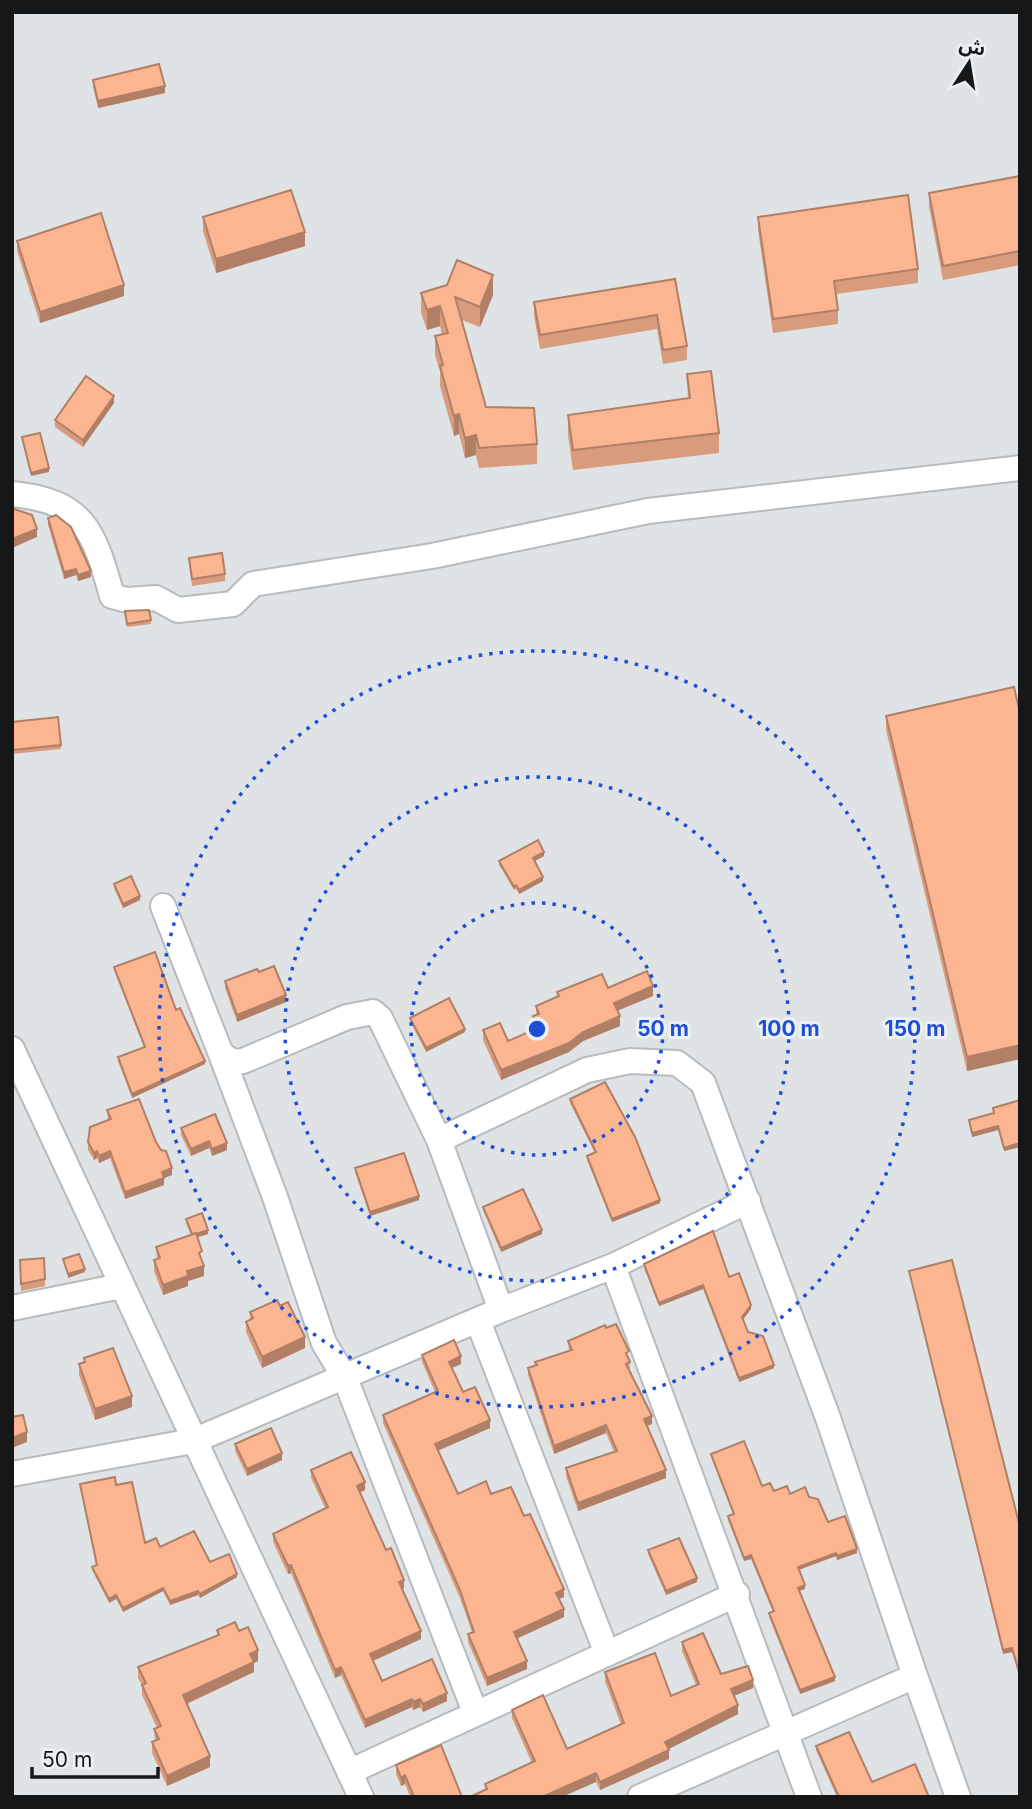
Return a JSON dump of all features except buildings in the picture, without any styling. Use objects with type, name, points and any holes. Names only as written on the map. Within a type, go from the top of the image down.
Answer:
[{"type":"street","points":[[12,494],[52,502],[76,513],[85,525],[112,596],[127,600],[156,598],[178,610],[233,604],[253,584],[432,556],[648,511],[1020,468]]},
{"type":"street","points":[[163,906],[275,1197],[324,1343],[345,1378],[475,1712]]},
{"type":"street","points":[[221,1055],[233,1062],[243,1061],[347,1017],[373,1012],[380,1018],[439,1140],[501,1310]]},
{"type":"street","points":[[12,1049],[192,1441],[361,1797]]},
{"type":"street","points":[[439,1140],[587,1070],[630,1061],[677,1063],[703,1083],[828,1418],[958,1797]]},
{"type":"street","points":[[12,1475],[192,1441],[501,1310],[613,1266],[748,1200]]},
{"type":"street","points":[[613,1266],[737,1594],[809,1797]]},
{"type":"street","points":[[12,1308],[121,1286]]},
{"type":"street","points":[[478,1321],[607,1651]]},
{"type":"street","points":[[349,1772],[607,1651],[737,1594]]},
{"type":"street","points":[[640,1797],[786,1730],[915,1676]]}]
